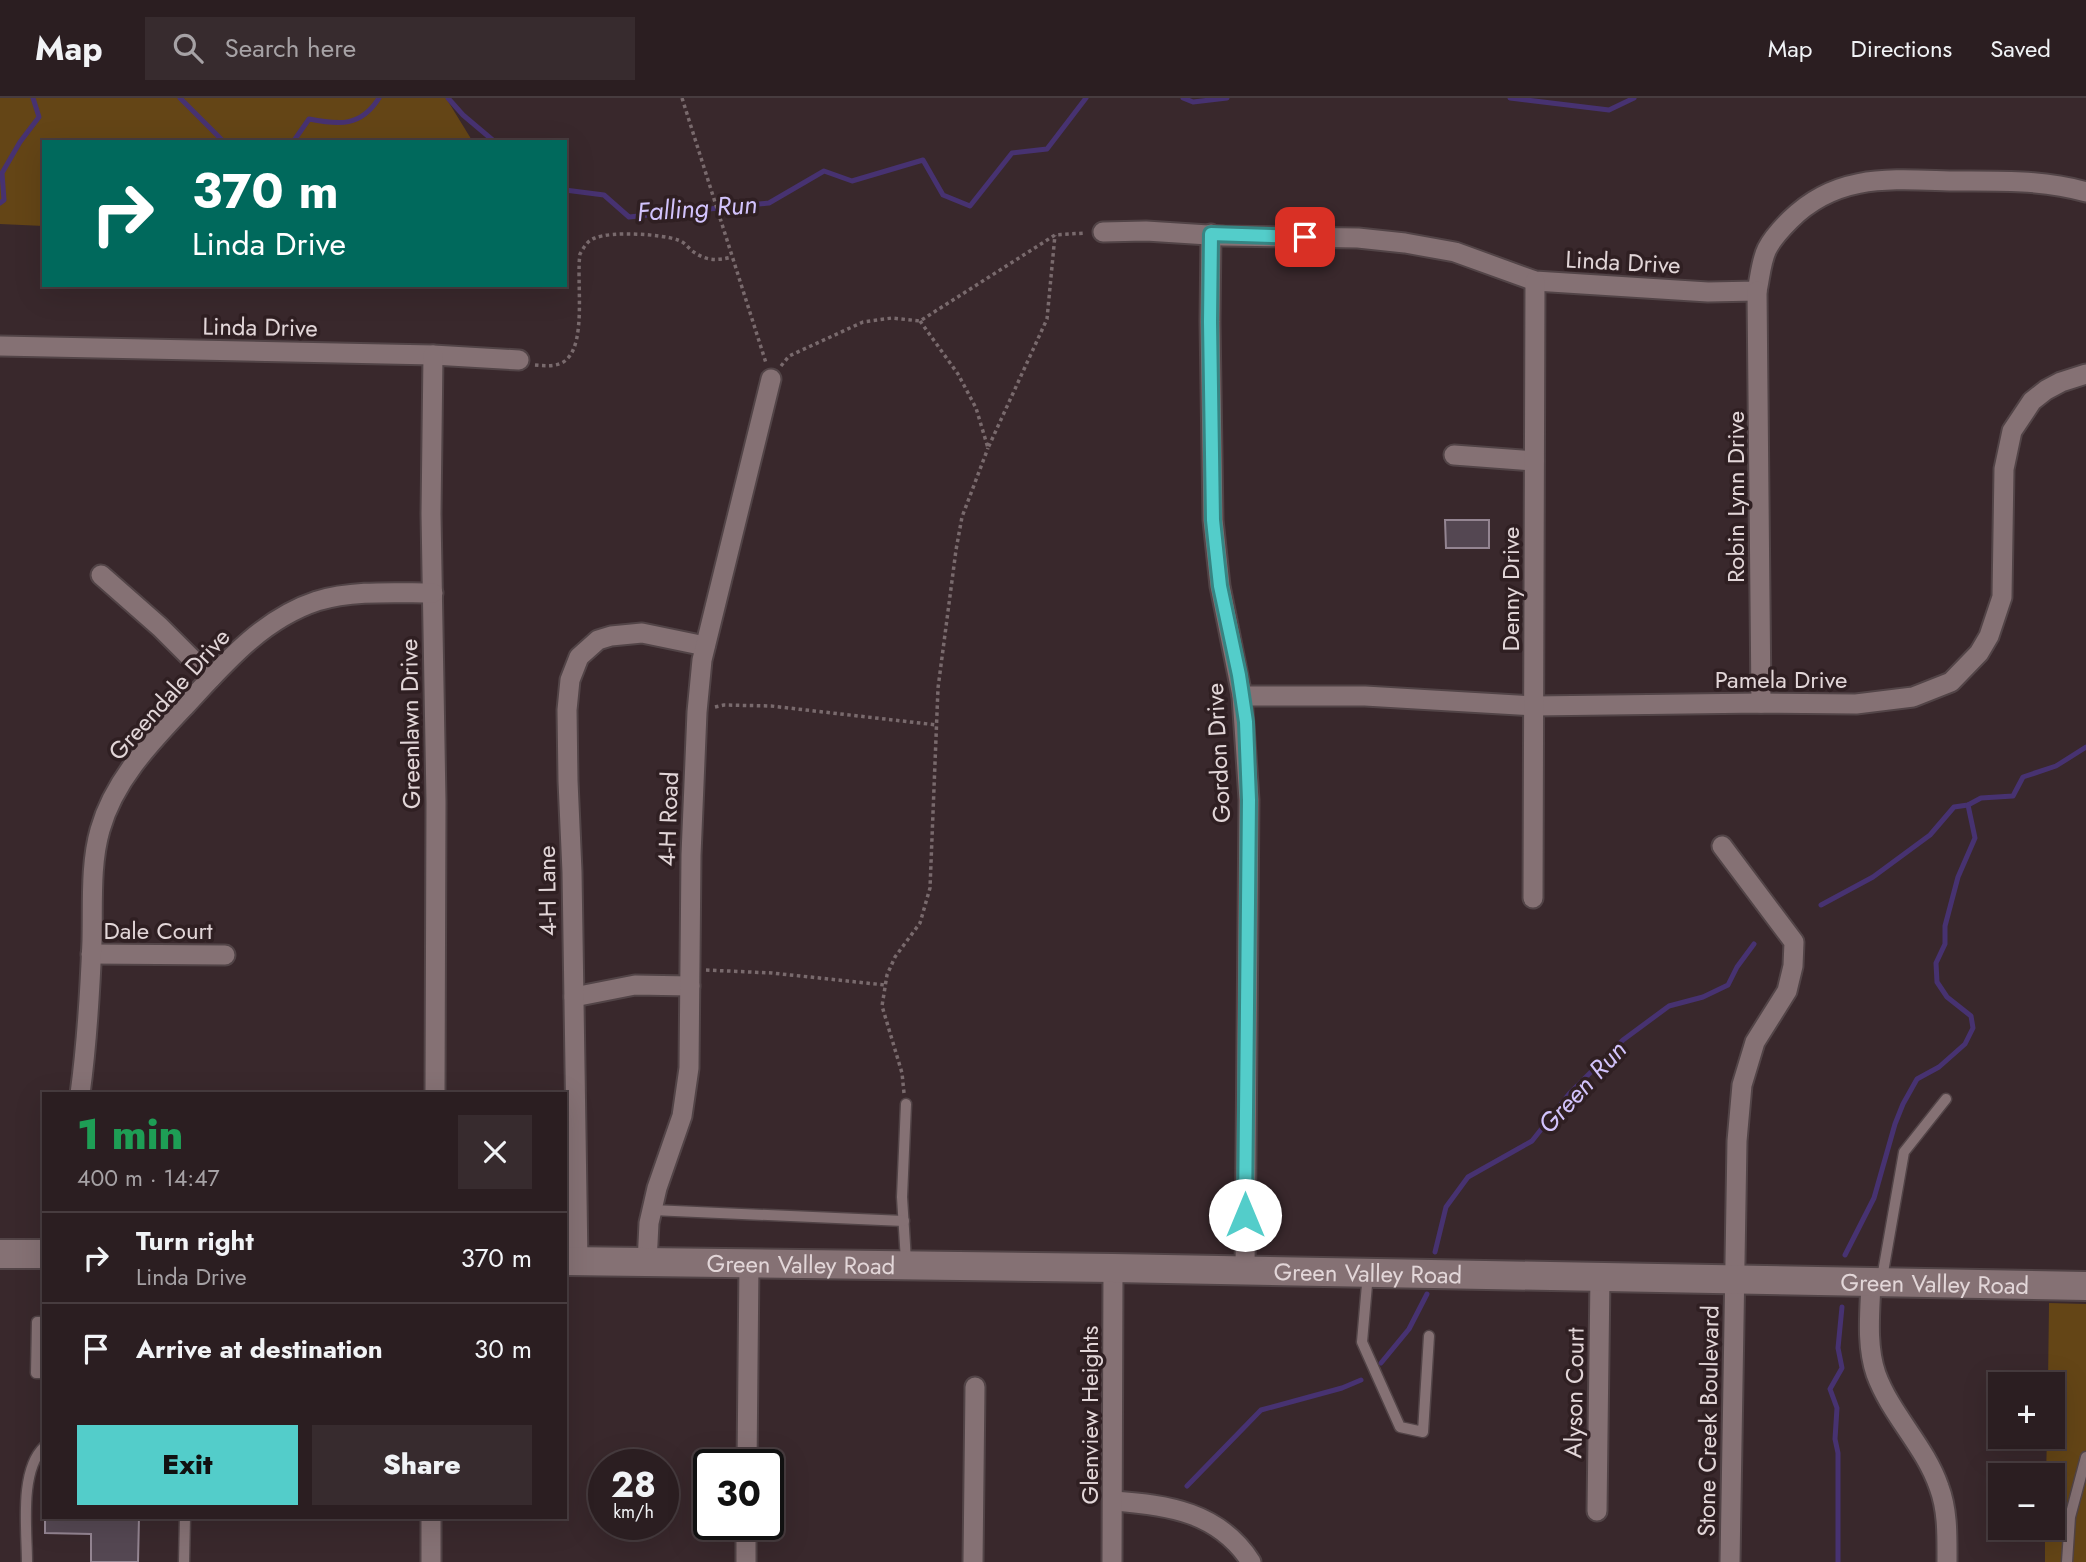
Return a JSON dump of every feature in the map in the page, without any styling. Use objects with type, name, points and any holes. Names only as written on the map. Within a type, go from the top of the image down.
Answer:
[{"type":"street","points":[[1758,291],[1766,250],[1783,227],[1804,206],[1838,188],[1880,180],[1977,181],[2049,184],[2086,192]]},
{"type":"street","name":"Linda Drive","points":[[1103,232],[1358,238],[1455,252],[1535,281],[1708,292],[1758,291]]},
{"type":"street","name":"Gordon Drive","points":[[1211,234],[1213,520],[1220,586],[1246,722],[1249,800],[1245,1271]]},
{"type":"street","name":"Denny Drive","points":[[1533,898],[1535,281]]},
{"type":"street","name":"Robin Lynn Drive","points":[[1758,291],[1761,703]]},
{"type":"street","name":"Linda Drive","points":[[0,346],[433,355],[519,360]]},
{"type":"street","name":"Greenlawn Drive","points":[[433,355],[431,514],[436,803],[435,1092]]},
{"type":"street","name":"Pamela Drive","points":[[1242,696],[1365,696],[1534,706],[1856,704],[1913,696],[1951,682],[1979,653],[1989,636],[2002,597],[2004,469],[2012,431],[2032,401],[2046,390],[2086,374]]},
{"type":"street","name":"4-H Road","points":[[647,1263],[649,1223],[657,1188],[682,1116],[688,1068],[696,712],[705,646],[771,379]]},
{"type":"street","points":[[1454,455],[1534,461]]},
{"type":"street","points":[[102,575],[211,678]]},
{"type":"street","name":"Greendale Drive","points":[[80,1092],[90,1004],[93,875],[99,832],[115,793],[139,757],[211,678],[243,646],[273,622],[303,606],[336,597],[369,593],[433,593]]},
{"type":"street","name":"4-H Lane","points":[[571,1261],[574,997],[568,710],[573,667],[587,648],[611,636],[642,634],[705,646]]},
{"type":"street","name":"Stone Creek Boulevard","points":[[1722,846],[1794,942],[1793,966],[1787,991],[1755,1042],[1742,1085],[1737,1141],[1730,1562]]},
{"type":"street","name":"Dale Court","points":[[91,954],[225,954]]},
{"type":"street","points":[[574,997],[635,985],[690,986]]},
{"type":"street","points":[[0,1254],[42,1254]]},
{"type":"street","name":"Green Valley Road","points":[[571,1261],[2086,1286]]},
{"type":"street","points":[[747,1449],[749,1263]]},
{"type":"street","name":"Glenview Heights","points":[[1112,1562],[1113,1268]]},
{"type":"street","name":"Alyson Court","points":[[1597,1511],[1600,1276]]},
{"type":"street","points":[[1876,1282],[1870,1324],[1875,1371],[1883,1390],[1939,1485],[1945,1507],[1947,1562]]},
{"type":"street","points":[[973,1562],[975,1387]]},
{"type":"street","points":[[1114,1501],[1160,1504],[1188,1512],[1219,1528],[1251,1562]]},
{"type":"street","points":[[430,1562],[431,1519]]},
{"type":"street","points":[[746,1540],[746,1562]]},
{"type":"lane","points":[[1876,1282],[1904,1153],[1946,1099]]},
{"type":"lane","points":[[905,1104],[902,1197],[906,1265]]},
{"type":"lane","points":[[652,1210],[904,1221]]},
{"type":"lane","points":[[1368,1273],[1362,1342],[1399,1427],[1423,1432],[1429,1336]]},
{"type":"lane","points":[[42,1322],[37,1322],[36,1373],[42,1373]]},
{"type":"lane","points":[[27,1562],[27,1481],[37,1453],[42,1449]]},
{"type":"lane","points":[[2067,1562],[2070,1517],[2086,1457]]},
{"type":"lane","points":[[184,1562],[185,1519]]},
{"type":"path","points":[[682,98],[771,379]]},
{"type":"path","points":[[771,379],[789,356],[863,322],[892,318],[920,321],[1055,235],[1103,232]]},
{"type":"path","points":[[519,360],[548,366],[565,361],[572,354],[576,345],[578,324],[580,254],[586,244],[595,238],[629,235],[668,237],[682,241],[703,258],[718,260],[733,257]]},
{"type":"path","points":[[905,1104],[902,1073],[882,1006],[887,975],[895,957],[920,923],[930,888],[938,688],[956,550],[962,517],[988,448],[1047,318],[1055,235]]},
{"type":"path","points":[[920,321],[958,374],[976,408],[988,448]]},
{"type":"path","points":[[696,712],[724,705],[771,706],[937,725]]},
{"type":"path","points":[[690,986],[704,970],[772,972],[885,985]]},
{"type":"shaded area","points":[[0,98],[446,98],[472,140],[42,140],[42,226],[0,224]]},
{"type":"shaded area","points":[[2049,1303],[2086,1304],[2086,1562],[2045,1562],[2045,1540],[2065,1540],[2065,1463],[2046,1463],[2047,1449],[2065,1449],[2065,1372],[2048,1372]]},
{"type":"building","points":[[1445,520],[1489,520],[1489,548],[1446,548]]},
{"type":"building","points":[[45,1519],[139,1519],[138,1562],[91,1562],[91,1534],[45,1533]]},
{"type":"waterway","points":[[0,203],[4,200],[2,173],[39,117],[33,98]]},
{"type":"waterway","name":"Falling Run","points":[[180,98],[222,140]]},
{"type":"waterway","name":"Falling Run","points":[[294,140],[309,119],[348,122],[365,114],[379,98]]},
{"type":"waterway","name":"Falling Run","points":[[448,98],[463,115],[493,140]]},
{"type":"waterway","name":"Falling Run","points":[[567,190],[604,195],[629,217],[769,203],[824,171],[852,181],[923,160],[943,195],[970,206],[1012,153],[1047,149],[1086,98]]},
{"type":"waterway","name":"Falling Run","points":[[1183,98],[1193,102],[1227,98]]},
{"type":"waterway","name":"Falling Run","points":[[1510,98],[1609,110],[1634,98]]},
{"type":"waterway","name":"Green Run","points":[[1821,905],[1873,877],[1930,835],[1954,807],[1968,805],[1981,798],[2013,796],[2023,777],[2056,766],[2086,747]]},
{"type":"waterway","points":[[1845,1255],[1874,1198],[1895,1124],[1917,1079],[1939,1067],[1965,1044],[1973,1028],[1971,1016],[1947,997],[1937,982],[1936,963],[1945,944],[1945,926],[1958,877],[1975,838],[1968,805]]},
{"type":"waterway","name":"Green Run","points":[[1435,1252],[1446,1207],[1468,1177],[1532,1141],[1569,1094],[1623,1040],[1669,1006],[1703,997],[1728,985],[1754,944]]},
{"type":"waterway","name":"Green Run","points":[[1381,1363],[1409,1329],[1427,1294]]},
{"type":"waterway","points":[[1838,1562],[1838,1453],[1835,1439],[1837,1408],[1830,1389],[1842,1368],[1838,1348],[1842,1307]]},
{"type":"waterway","name":"Green Run","points":[[1187,1486],[1261,1410],[1342,1388],[1361,1380]]},
{"type":"route","points":[[1245,1215],[1249,800],[1246,722],[1220,586],[1213,520],[1211,234],[1305,237]]}]
